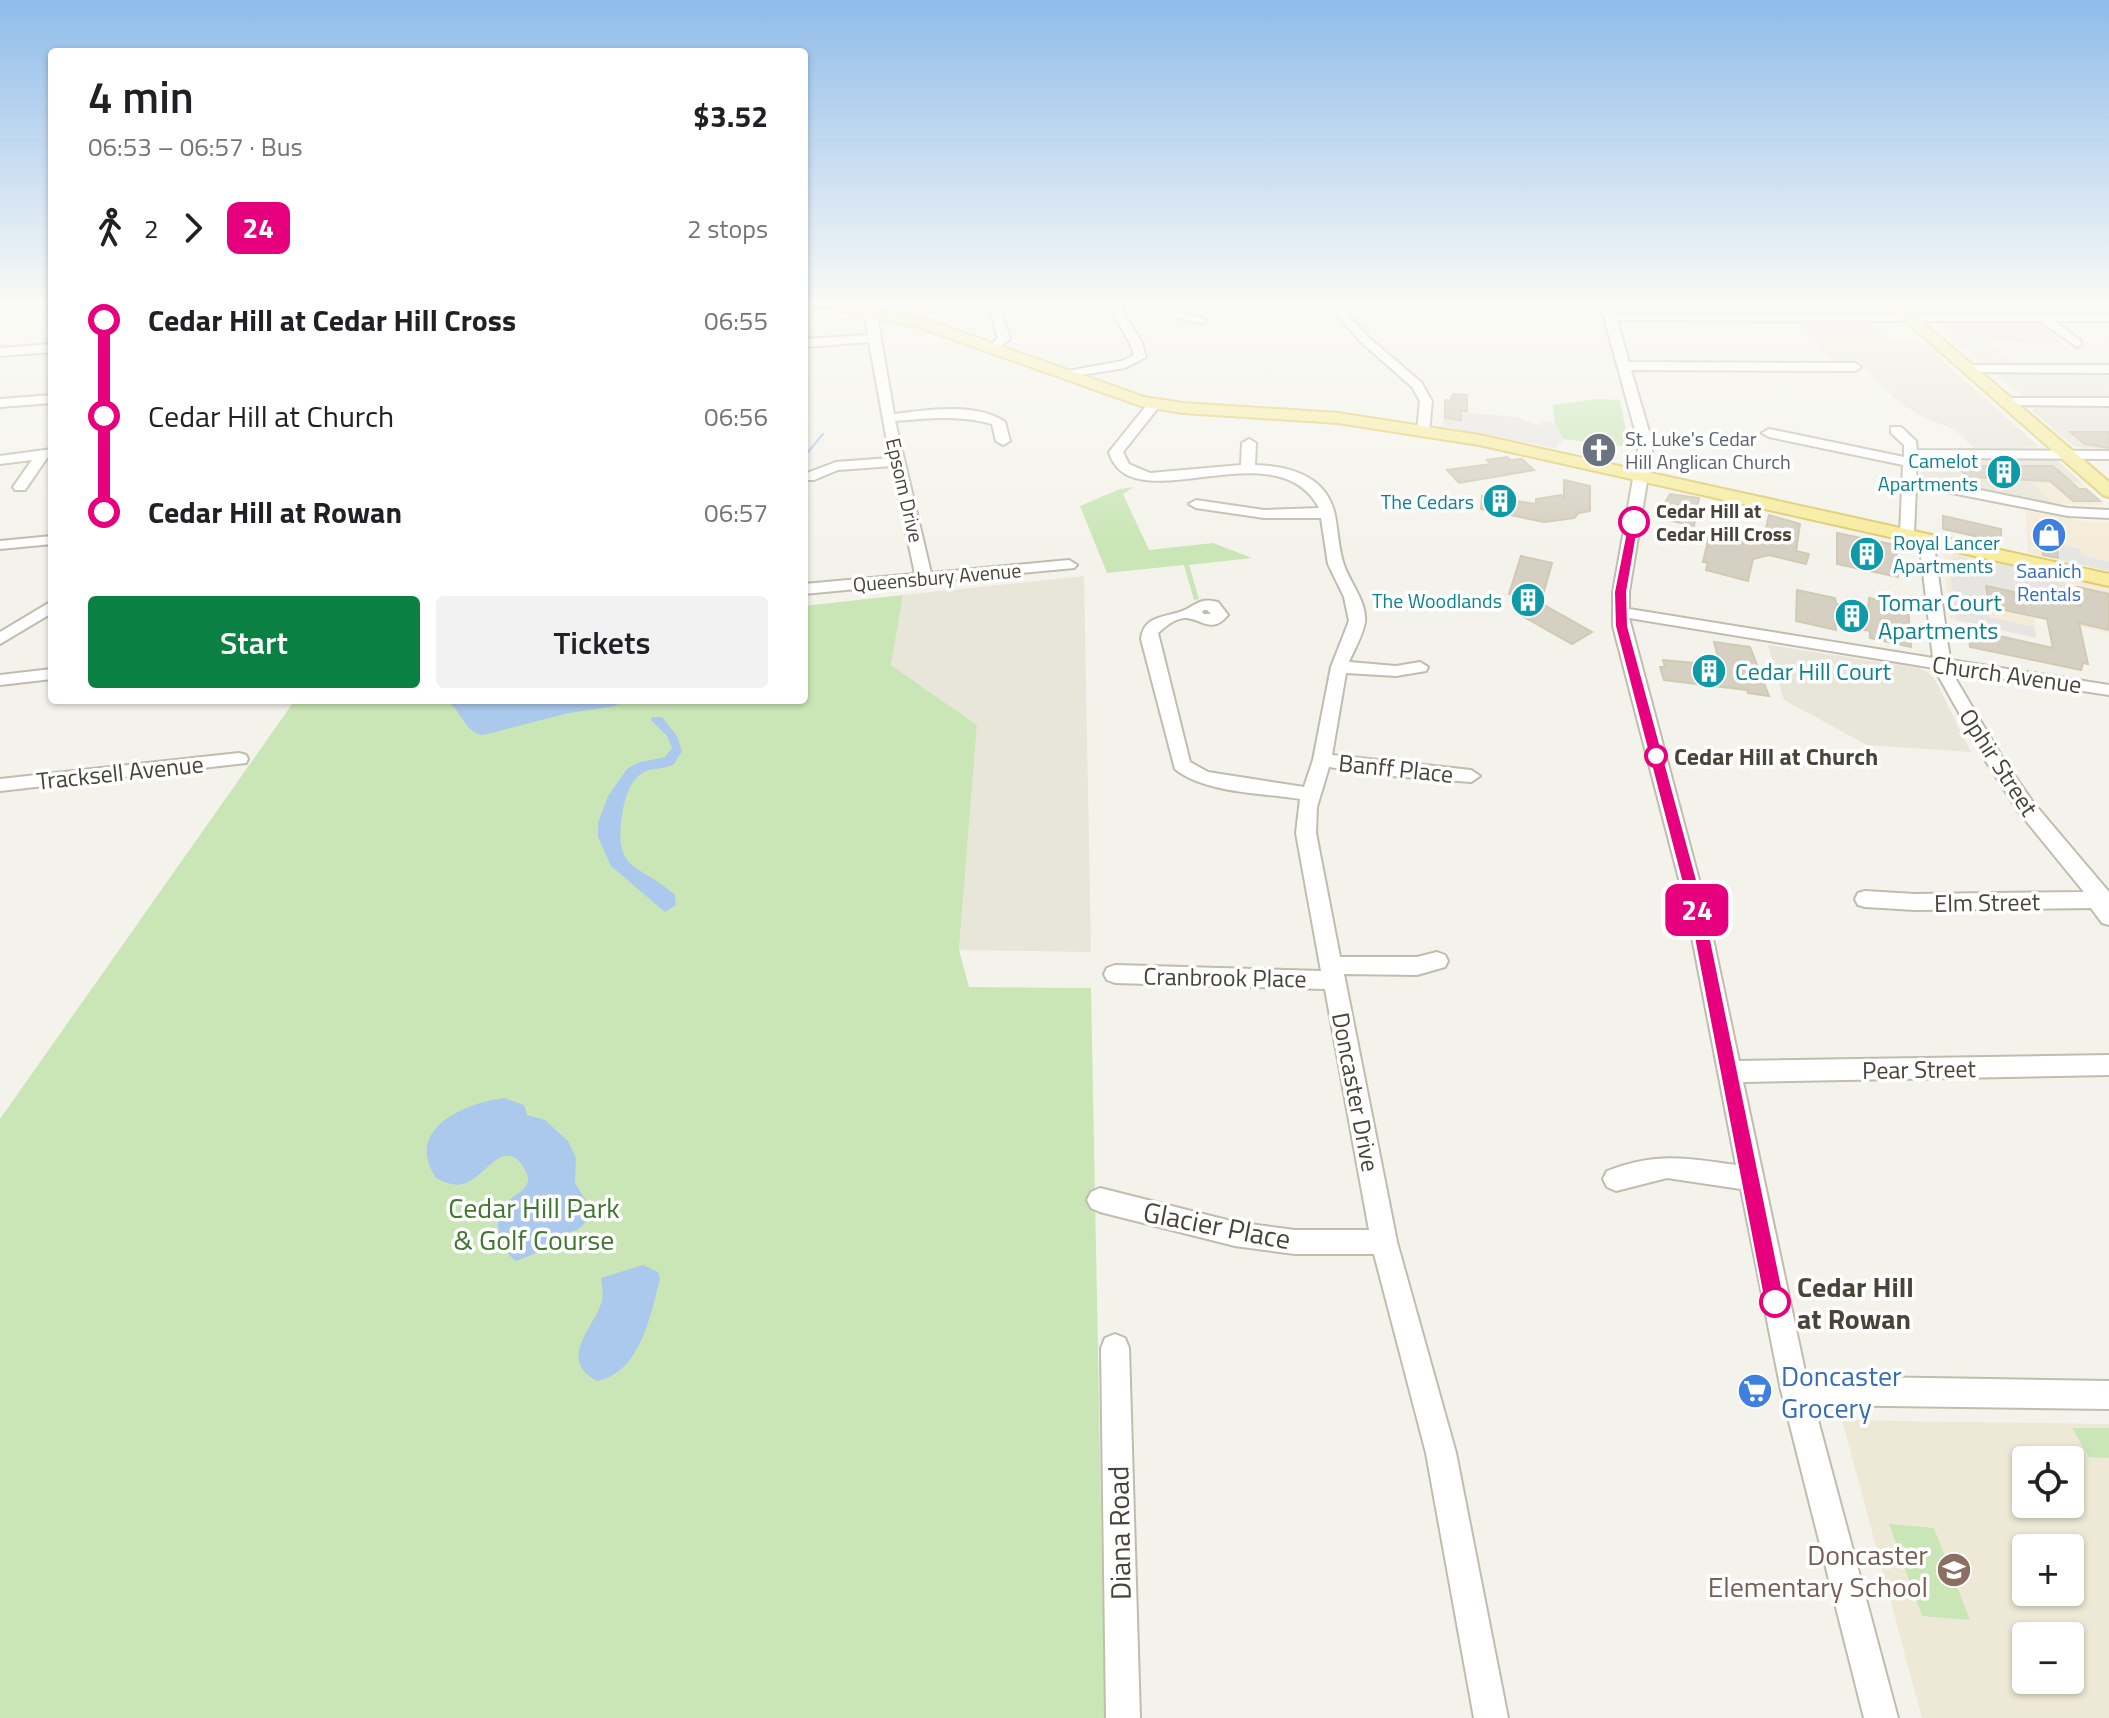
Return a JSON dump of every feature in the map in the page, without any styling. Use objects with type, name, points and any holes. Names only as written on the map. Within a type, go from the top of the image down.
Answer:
[{"type":"main road","points":[[1082,381],[1117,395],[1155,404],[1338,418],[1424,430],[2109,580]]},
{"type":"main road","points":[[1983,381],[2109,491]]},
{"type":"street","name":"Epsom Drive","points":[[882,381],[924,578]]},
{"type":"street","points":[[1413,381],[1426,401],[1424,430]]},
{"type":"street","points":[[1629,381],[1646,445],[1620,612],[1696,906],[1795,1390],[1881,1718]]},
{"type":"street","points":[[0,403],[48,399]]},
{"type":"street","points":[[2008,402],[2109,402]]},
{"type":"street","points":[[1155,404],[1116,452],[1117,459],[1127,470],[1150,477],[1248,469],[1249,443]]},
{"type":"street","points":[[888,418],[977,414],[998,422],[1003,441]]},
{"type":"street","points":[[1896,430],[1911,444],[1910,458]]},
{"type":"street","points":[[1769,433],[1910,458],[2109,455]]},
{"type":"street","points":[[0,460],[47,455]]},
{"type":"street","points":[[20,487],[47,455]]},
{"type":"street","name":"Ophir Street","points":[[1910,458],[1909,480],[1917,536],[1942,664],[1954,692],[2025,806],[2107,906]]},
{"type":"street","points":[[809,477],[836,466],[898,462]]},
{"type":"street","name":"Doncaster Drive","points":[[1248,469],[1276,470],[1302,478],[1318,493],[1328,514],[1336,564],[1352,597],[1357,621],[1339,667],[1322,760],[1310,794],[1306,833],[1384,1242],[1441,1453],[1491,1718]]},
{"type":"street","points":[[1909,480],[2068,512],[2109,514]]},
{"type":"street","points":[[1196,504],[1264,514],[1328,514]]},
{"type":"street","points":[[0,545],[48,540]]},
{"type":"street","name":"Queensbury Avenue","points":[[808,589],[924,578],[945,579],[1069,565]]},
{"type":"street","points":[[0,639],[48,609]]},
{"type":"street","points":[[1193,612],[1164,619],[1150,631],[1149,639],[1182,765],[1205,778],[1310,794]]},
{"type":"street","name":"Church Avenue","points":[[1620,612],[2109,690]]},
{"type":"street","points":[[1339,667],[1396,671],[1420,667]]},
{"type":"street","points":[[0,680],[48,674]]},
{"type":"street","name":"Tracksell Avenue","points":[[0,785],[239,759]]},
{"type":"street","name":"Banff Place","points":[[1322,760],[1391,770],[1471,776]]},
{"type":"street","name":"Elm Street","points":[[1865,899],[2107,906]]},
{"type":"street","name":"Cranbrook Place","points":[[1115,974],[1333,973],[1417,966],[1437,961]]},
{"type":"street","name":"Pear Street","points":[[1730,1069],[1746,1072],[2109,1065]]},
{"type":"street","points":[[1616,1179],[1667,1167],[1750,1179]]},
{"type":"street","name":"Glacier Place","points":[[1100,1200],[1235,1234],[1295,1242],[1384,1242]]},
{"type":"street","name":"Diana Road","points":[[1115,1348],[1123,1718]]},
{"type":"street","points":[[1795,1390],[2109,1395]]},
{"type":"shaded area","points":[[1878,381],[1965,381],[2039,447],[1975,449],[1954,429],[1924,418],[1900,403]]},
{"type":"shaded area","points":[[2004,381],[2109,381],[2109,397],[2023,397]]},
{"type":"shaded area","points":[[2036,407],[2109,408],[2109,449],[2075,447],[2032,411]]},
{"type":"shaded area","points":[[1461,414],[1516,417],[1537,425],[1541,425],[1540,421],[1554,422],[1563,440],[1555,448],[1441,426],[1443,419],[1462,421]]},
{"type":"shaded area","points":[[1921,460],[2057,460],[2082,483],[2034,483],[2054,504],[1920,475]]},
{"type":"shaded area","points":[[2033,483],[2082,483],[2104,505],[2054,504]]},
{"type":"shaded area","points":[[2025,510],[2086,522],[2109,522],[2109,571],[2028,553]]},
{"type":"shaded area","points":[[2058,544],[2080,549],[2081,555],[2109,562],[2109,571],[2060,560]]},
{"type":"shaded area","points":[[1947,552],[2109,587],[2109,594],[2078,588],[2080,606],[1986,587],[1989,607],[2109,630],[2109,633],[2034,617],[2037,638],[1950,619],[1943,554]]},
{"type":"shaded area","points":[[1958,556],[2029,570],[2031,576],[2072,585],[2077,604],[1984,585],[1989,617],[2034,627],[2036,638],[1956,620],[1948,558],[1958,559]]},
{"type":"shaded area","points":[[1084,576],[1091,952],[959,950],[977,725],[891,665],[903,595]]},
{"type":"shaded area","points":[[1768,645],[1928,672],[1934,678],[1971,752],[1867,745],[1784,700]]},
{"type":"shaded area","name":"Doncaster Elementary School","points":[[1842,1420],[2109,1424],[2109,1718],[1922,1718]]},
{"type":"green space","points":[[1598,399],[1620,400],[1629,447],[1563,439],[1555,424],[1553,405]]},
{"type":"green space","points":[[1134,487],[1123,494],[1149,550],[1213,543],[1252,558],[1189,565],[1199,599],[1194,600],[1184,565],[1107,573],[1080,506],[1120,489]]},
{"type":"green space","name":"Cedar Hill Park & Golf Course","points":[[903,595],[891,665],[977,725],[959,950],[969,987],[1091,988],[1105,1718],[0,1718],[0,1119],[292,704],[808,704],[808,606]]},
{"type":"green space","points":[[2072,1428],[2109,1428],[2109,1458],[2089,1457]]},
{"type":"green space","points":[[1889,1524],[1934,1528],[1970,1620],[1922,1616]]},
{"type":"water","points":[[451,704],[618,704],[483,735],[471,730]]},
{"type":"water","points":[[652,717],[662,717],[677,736],[682,751],[674,764],[644,772],[632,783],[623,809],[621,845],[630,863],[675,895],[676,905],[665,912],[611,866],[598,837],[598,823],[608,796],[627,769],[637,763],[665,757],[672,748],[667,736],[651,720]]},
{"type":"water","points":[[504,1098],[524,1105],[527,1115],[545,1120],[568,1141],[576,1158],[575,1183],[591,1209],[584,1224],[577,1230],[555,1236],[536,1253],[516,1261],[502,1243],[498,1219],[504,1205],[527,1183],[526,1172],[518,1161],[504,1156],[474,1179],[458,1185],[436,1178],[428,1161],[427,1146],[433,1132],[443,1122],[472,1106]]},
{"type":"water","points":[[643,1265],[658,1272],[660,1278],[647,1325],[624,1367],[612,1376],[597,1381],[585,1373],[579,1354],[602,1301],[601,1278]]},
{"type":"building","points":[[1453,394],[1467,395],[1467,412],[1461,411],[1461,420],[1445,418],[1445,400],[1450,401]]},
{"type":"building","points":[[2070,432],[2109,432],[2109,448],[2085,444]]},
{"type":"building","points":[[1507,457],[1510,460],[1522,459],[1534,470],[1459,483],[1447,470],[1491,464],[1487,460]]},
{"type":"building","name":"Camelot Apartments","points":[[1957,466],[2053,466],[2079,489],[2086,489],[2100,501],[2073,501],[2050,481],[1968,477]]},
{"type":"building","name":"The Cedars","points":[[1564,480],[1590,486],[1590,511],[1579,513],[1574,518],[1544,522],[1481,509],[1482,496],[1536,504],[1536,499],[1561,495],[1564,498]]},
{"type":"building","points":[[1670,494],[1699,498],[1694,526],[1656,517],[1659,503],[1664,504]]},
{"type":"building","points":[[1769,515],[1800,524],[1796,551],[1809,554],[1806,564],[1769,555],[1753,559],[1748,581],[1706,570],[1708,563],[1703,562],[1710,532],[1747,541],[1764,538]]},
{"type":"building","points":[[1943,516],[2001,529],[2001,542],[1943,529]]},
{"type":"building","name":"Saanich Rentals","points":[[2040,523],[2056,526],[2058,558],[2043,555]]},
{"type":"building","name":"Royal Lancer Apartments","points":[[1837,533],[1896,545],[1898,577],[1837,564]]},
{"type":"building","points":[[1521,556],[1552,563],[1541,602],[1509,594]]},
{"type":"building","points":[[1986,586],[2080,606],[2078,587],[2109,594],[2109,630],[2079,623],[2088,664],[2083,663],[2081,670],[1970,647],[1968,629],[2053,648],[2047,619],[1989,607]]},
{"type":"building","name":"Tomar Court Apartments","points":[[1797,590],[1835,598],[1836,604],[1868,611],[1869,598],[1908,606],[1911,647],[1870,638],[1870,631],[1835,623],[1836,630],[1796,621]]},
{"type":"building","points":[[1537,601],[1592,632],[1572,644],[1517,613]]},
{"type":"building","name":"Cedar Hill Court","points":[[1714,642],[1750,647],[1769,696],[1748,693],[1747,690],[1664,680],[1660,667],[1665,667],[1663,660],[1720,665]]},
{"type":"waterway","points":[[808,452],[823,434]]},
{"type":"bus line","name":"24","points":[[1634,522],[1621,592],[1621,626],[1696,906],[1775,1302]]},
{"type":"place","name":"St. Luke's Cedar Hill Anglican Church","points":[[1599,450]]},
{"type":"place","name":"Camelot Apartments","points":[[2004,472]]},
{"type":"place","name":"The Cedars","points":[[1500,501]]},
{"type":"place","name":"Cedar Hill at Cedar Hill Cross","points":[[1634,522]]},
{"type":"place","name":"Saanich Rentals","points":[[2049,535]]},
{"type":"place","name":"Royal Lancer Apartments","points":[[1867,554]]},
{"type":"place","name":"The Woodlands","points":[[1528,600]]},
{"type":"place","name":"Tomar Court Apartments","points":[[1852,616]]},
{"type":"place","name":"Cedar Hill Court","points":[[1709,671]]},
{"type":"place","name":"Cedar Hill at Church","points":[[1656,756]]},
{"type":"place","name":"Cedar Hill at Rowan","points":[[1775,1302]]},
{"type":"place","name":"Doncaster Grocery","points":[[1755,1391]]},
{"type":"place","name":"Doncaster Elementary School","points":[[1954,1570]]}]
